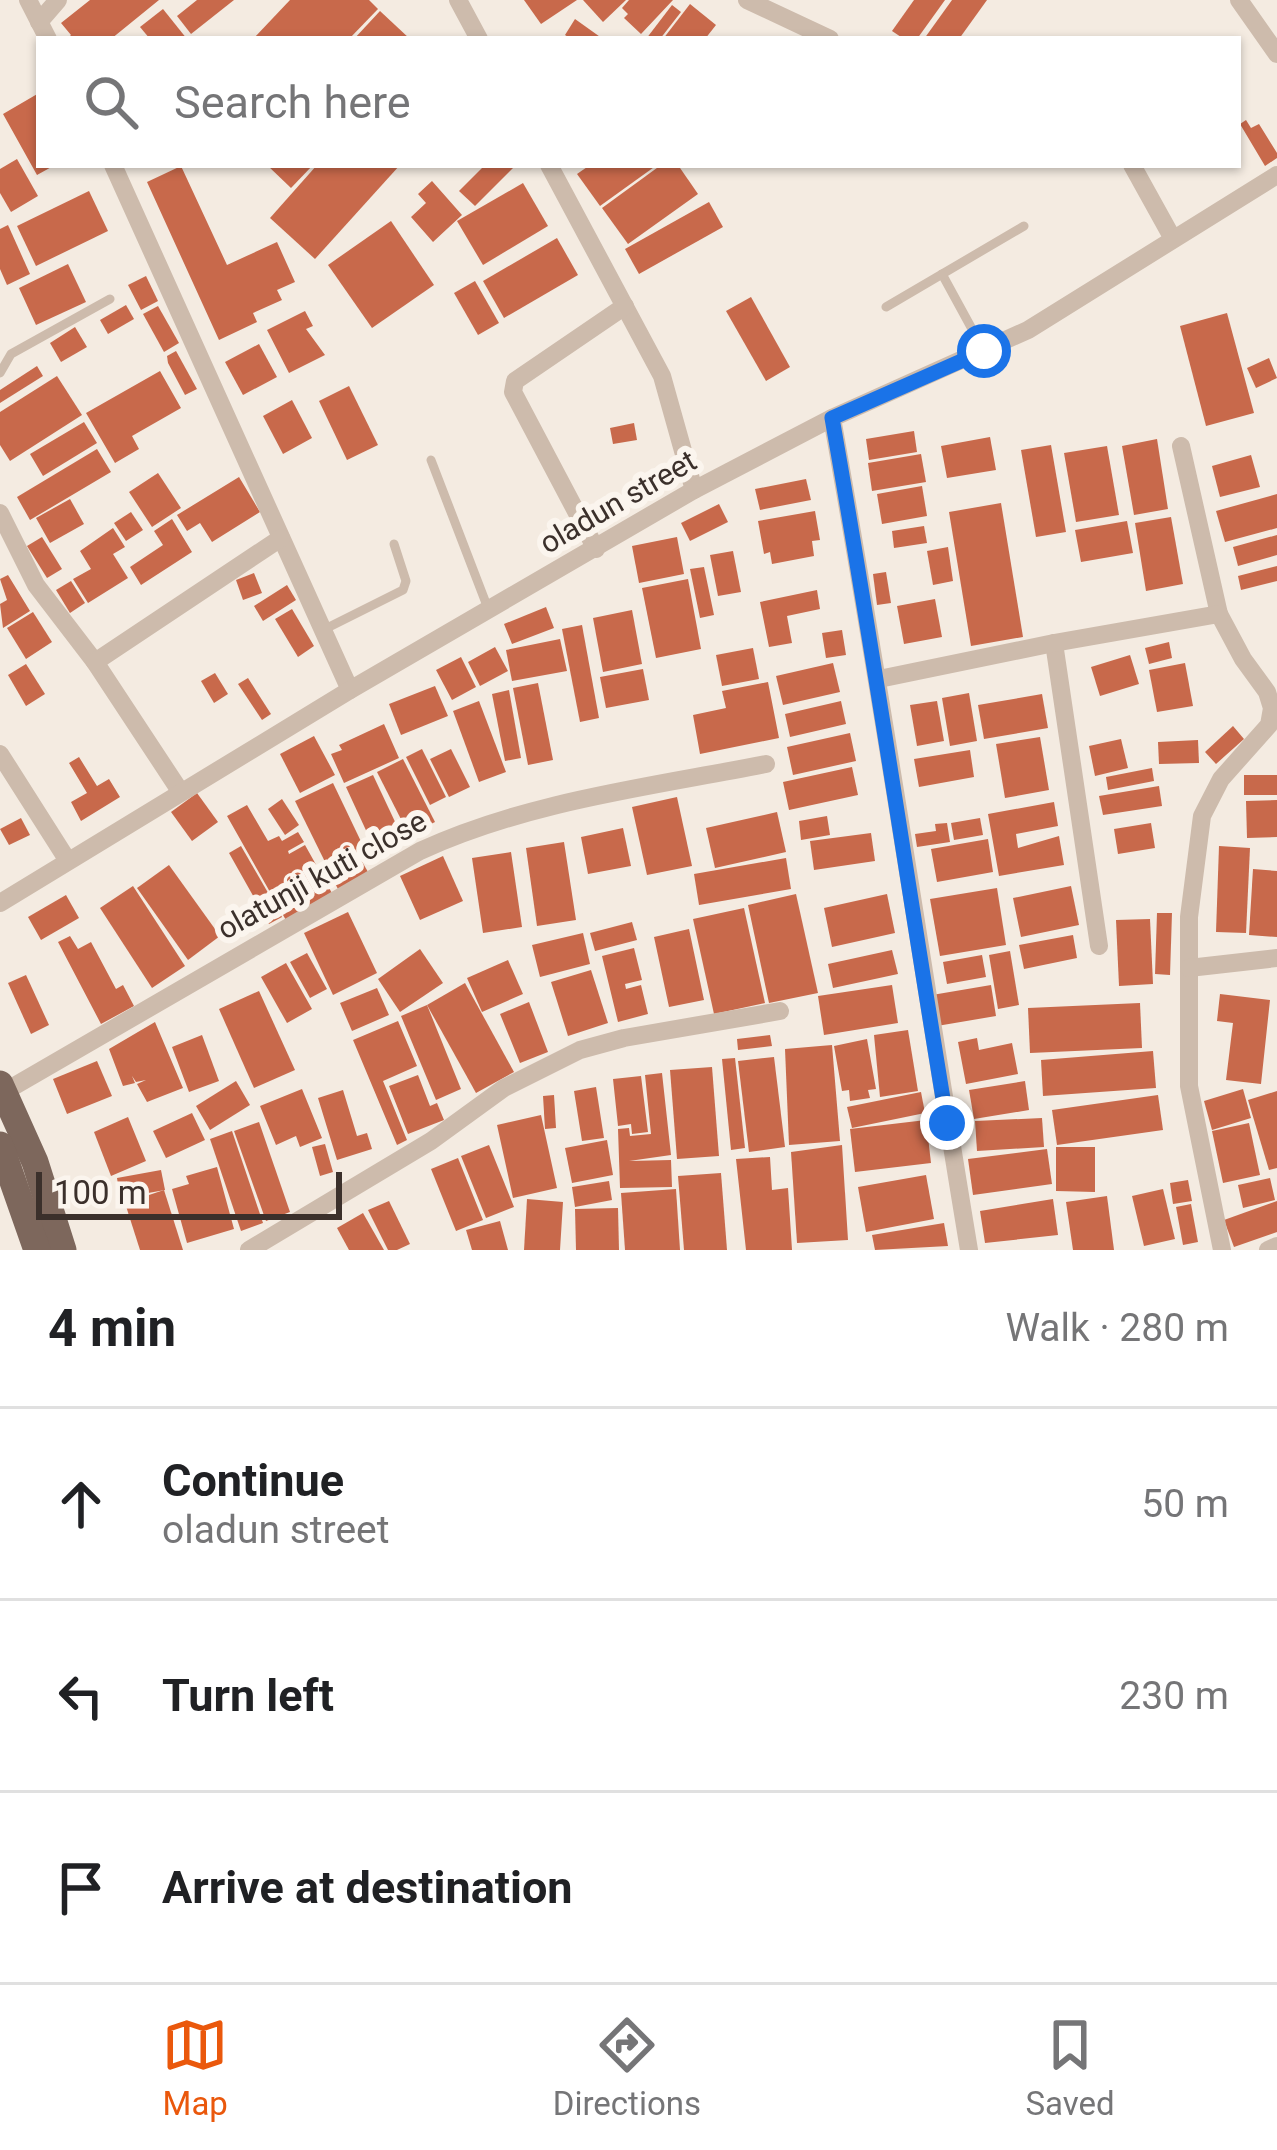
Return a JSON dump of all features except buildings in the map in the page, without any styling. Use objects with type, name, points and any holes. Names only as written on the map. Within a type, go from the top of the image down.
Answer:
[{"type":"main road","points":[[2,1088],[34,1162],[63,1250]]},
{"type":"main road","points":[[0,1145],[37,1250]]},
{"type":"street","points":[[28,0],[44,30]]},
{"type":"street","points":[[44,30],[58,0]]},
{"type":"street","points":[[458,0],[477,36]]},
{"type":"street","points":[[747,0],[824,36]]},
{"type":"street","points":[[1239,0],[1277,54]]},
{"type":"street","points":[[114,168],[350,690]]},
{"type":"street","points":[[551,168],[670,395],[694,490]]},
{"type":"street","points":[[1134,168],[1173,239]]},
{"type":"street","name":"oladun street","points":[[0,903],[180,791],[694,490],[832,418],[1028,330],[1277,175]]},
{"type":"street","points":[[596,549],[513,392],[515,380],[625,306]]},
{"type":"street","points":[[832,418],[879,679],[907,881],[969,1250]]},
{"type":"street","points":[[1181,446],[1220,614],[1267,692],[1272,709],[1269,725],[1221,779],[1202,816],[1189,917],[1189,1087],[1222,1250]]},
{"type":"street","points":[[0,513],[36,586],[95,662],[180,791]]},
{"type":"street","points":[[95,662],[281,538]]},
{"type":"street","points":[[879,679],[1220,614]]},
{"type":"street","points":[[1054,643],[1099,946]]},
{"type":"street","points":[[0,754],[68,861]]},
{"type":"street","name":"olatunji kuti close","points":[[2,1088],[420,850],[462,832],[509,815],[766,764]]},
{"type":"street","points":[[1189,968],[1277,958]]},
{"type":"street","points":[[249,1250],[392,1166],[504,1088],[543,1067],[624,1038],[780,1011]]},
{"type":"street","points":[[1268,1250],[1277,1246]]},
{"type":"lane","points":[[886,307],[1024,226]]},
{"type":"lane","points":[[942,274],[984,351]]},
{"type":"lane","points":[[0,373],[11,354],[110,299]]},
{"type":"lane","points":[[431,460],[489,610]]},
{"type":"lane","points":[[323,631],[403,590],[406,581],[394,544]]},
{"type":"route","points":[[947,1123],[879,679],[832,418],[984,351]]}]
